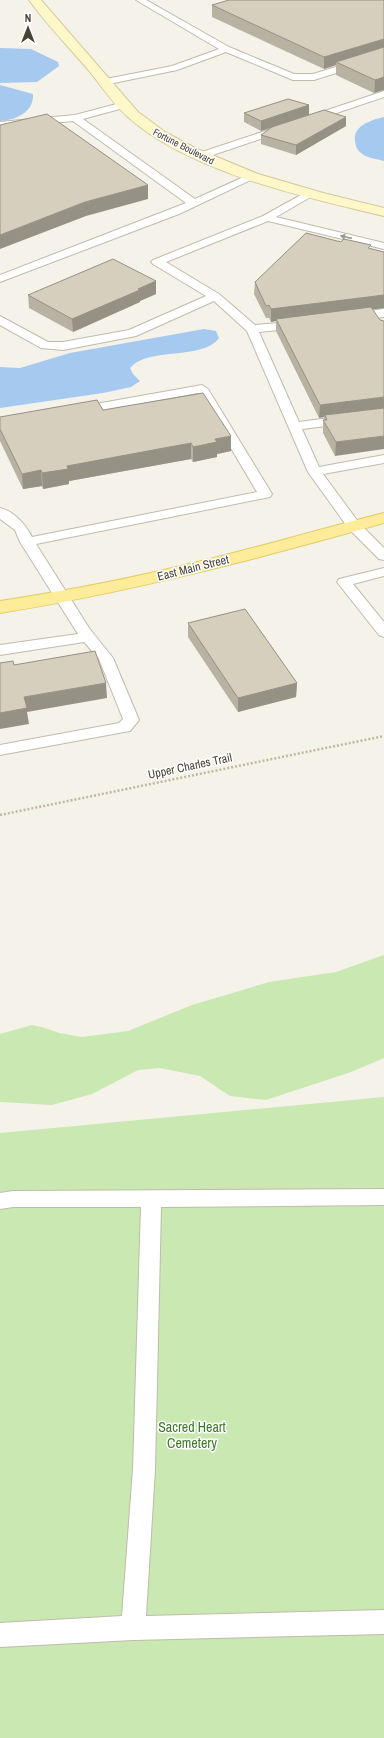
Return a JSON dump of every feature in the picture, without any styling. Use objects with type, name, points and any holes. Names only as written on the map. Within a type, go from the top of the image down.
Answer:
[{"type":"main road","name":"Fortune Boulevard","points":[[36,0],[124,105],[133,115],[152,131],[200,156],[254,176],[310,193],[384,212]]},
{"type":"main road","name":"East Main Street","points":[[0,607],[61,598],[180,571],[384,518]]},
{"type":"lane","points":[[140,0],[226,49],[293,77],[314,77],[384,55]]},
{"type":"lane","points":[[104,82],[174,68],[226,49]]},
{"type":"lane","points":[[200,156],[384,94]]},
{"type":"lane","points":[[0,125],[75,118],[124,105]]},
{"type":"lane","points":[[75,118],[193,203]]},
{"type":"lane","points":[[0,279],[193,203],[254,176]]},
{"type":"lane","points":[[310,193],[267,218],[157,262],[215,296],[252,329],[315,472],[354,526],[384,556]]},
{"type":"lane","points":[[267,218],[384,246]]},
{"type":"lane","points":[[0,320],[45,345],[63,346],[132,333],[215,296]]},
{"type":"lane","points":[[344,318],[380,317]]},
{"type":"lane","points":[[252,329],[313,322]]},
{"type":"lane","points":[[27,542],[265,494],[202,389],[70,413]]},
{"type":"lane","points":[[296,426],[384,415]]},
{"type":"lane","points":[[315,472],[384,459]]},
{"type":"lane","points":[[0,512],[21,528],[27,542],[61,598],[88,637],[106,658],[131,720],[124,726],[0,750]]},
{"type":"lane","points":[[384,572],[344,582],[384,632]]},
{"type":"lane","points":[[0,650],[88,637]]},
{"type":"lane","points":[[0,1201],[13,1199],[384,1197]]},
{"type":"lane","points":[[133,1628],[144,1469],[151,1199]]},
{"type":"lane","points":[[0,1635],[133,1628],[384,1622]]},
{"type":"path","name":"Upper Charles Trail","points":[[0,815],[384,736]]},
{"type":"green space","points":[[384,955],[384,1058],[351,1072],[266,1100],[230,1096],[200,1076],[160,1068],[138,1070],[92,1094],[52,1105],[0,1102],[0,1034],[32,1025],[59,1033],[82,1037],[128,1031],[192,1005],[269,982],[336,972]]},
{"type":"green space","name":"Sacred Heart Cemetery","points":[[384,1097],[384,1738],[0,1738],[0,1133]]},
{"type":"water","points":[[0,48],[31,49],[58,62],[59,66],[37,82],[0,83]]},
{"type":"water","points":[[0,85],[33,94],[31,106],[18,117],[0,121]]},
{"type":"water","points":[[384,117],[384,161],[362,154],[356,147],[355,135],[364,124]]},
{"type":"water","points":[[204,329],[216,331],[219,338],[211,345],[201,349],[150,357],[139,361],[130,368],[133,374],[140,381],[131,387],[103,393],[0,408],[0,367],[20,368],[70,353]]},
{"type":"building","points":[[229,0],[384,0],[384,39],[324,57],[212,5]]},
{"type":"building","points":[[384,47],[384,77],[375,80],[336,62]]},
{"type":"building","points":[[288,99],[309,105],[261,121],[244,113]]},
{"type":"building","points":[[324,110],[346,117],[296,145],[261,135],[272,127]]},
{"type":"building","points":[[47,114],[148,185],[85,202],[0,235],[0,125]]},
{"type":"building","points":[[306,233],[341,242],[344,239],[371,245],[368,248],[384,252],[384,295],[271,309],[269,305],[266,306],[255,282]]},
{"type":"building","points":[[113,259],[156,281],[138,289],[140,290],[72,319],[28,295]]},
{"type":"building","points":[[371,307],[380,320],[384,321],[384,397],[320,405],[276,319]]},
{"type":"building","points":[[203,393],[231,436],[215,439],[217,442],[193,447],[191,443],[67,466],[68,469],[42,473],[41,470],[22,474],[0,429],[0,417],[97,400],[103,410]]},
{"type":"building","points":[[384,408],[384,436],[336,442],[323,420],[327,420],[325,415]]},
{"type":"building","points":[[245,609],[297,683],[238,698],[188,623]]},
{"type":"building","points":[[95,651],[106,683],[24,697],[27,708],[0,713],[0,663],[13,661],[14,665]]}]
